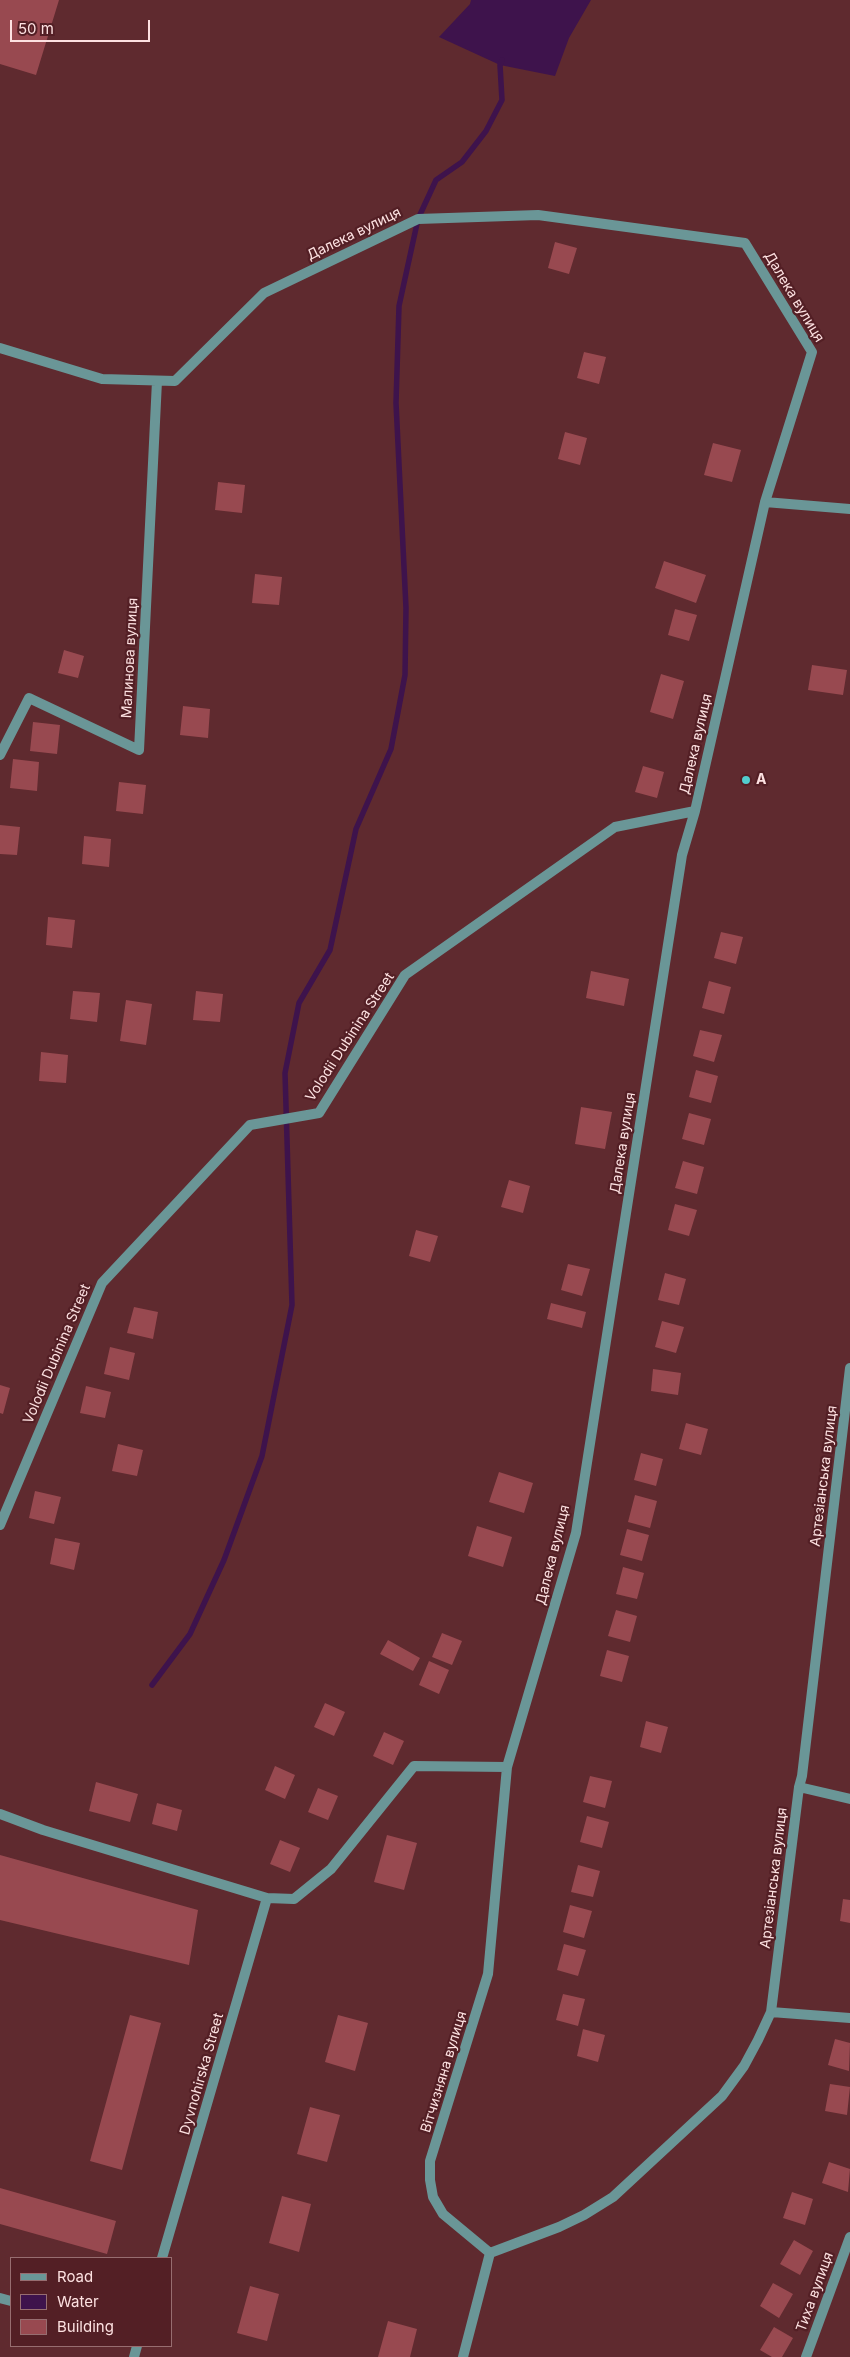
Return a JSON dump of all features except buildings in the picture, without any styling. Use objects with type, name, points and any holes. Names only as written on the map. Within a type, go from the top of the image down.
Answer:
[{"type":"street","name":"Далека вулиця","points":[[0,348],[102,379],[175,381],[264,293],[418,219],[538,215],[745,243],[812,352],[765,502],[695,811],[682,855],[576,1533],[507,1767]]},
{"type":"street","name":"Малинова вулиця","points":[[0,755],[29,698],[139,750],[157,381]]},
{"type":"street","points":[[765,502],[850,509]]},
{"type":"street","name":"Volodii Dubinina Street","points":[[0,1525],[102,1282],[250,1125],[319,1112],[405,975],[615,827],[695,811]]},
{"type":"street","name":"Артезіанська вулиця","points":[[490,2253],[567,2223],[613,2197],[722,2096],[748,2058],[770,2012],[802,1776],[850,1368]]},
{"type":"street","points":[[0,1814],[42,1830],[267,1898],[294,1899],[331,1869],[414,1766],[507,1767]]},
{"type":"street","name":"Вітчизняна вулиця","points":[[490,2253],[443,2214],[433,2197],[430,2161],[488,1974],[507,1767]]},
{"type":"street","points":[[799,1787],[850,1799]]},
{"type":"street","name":"Dyvnohirska Street","points":[[162,2257],[267,1898]]},
{"type":"street","points":[[770,2012],[850,2018]]},
{"type":"street","name":"Тиха вулиця","points":[[806,2357],[850,2237]]},
{"type":"street","points":[[463,2357],[490,2253]]},
{"type":"water","points":[[471,0],[591,0],[569,38],[555,76],[500,65],[439,37],[470,4]]},
{"type":"waterway","points":[[152,1685],[190,1634],[224,1560],[262,1456],[292,1305],[285,1073],[299,1003],[330,950],[356,829],[391,749],[405,675],[406,608],[396,403],[399,306],[418,219],[436,180],[462,162],[486,131],[502,100],[500,65],[502,60]]},
{"type":"place","name":"А","points":[[746,780]]}]
